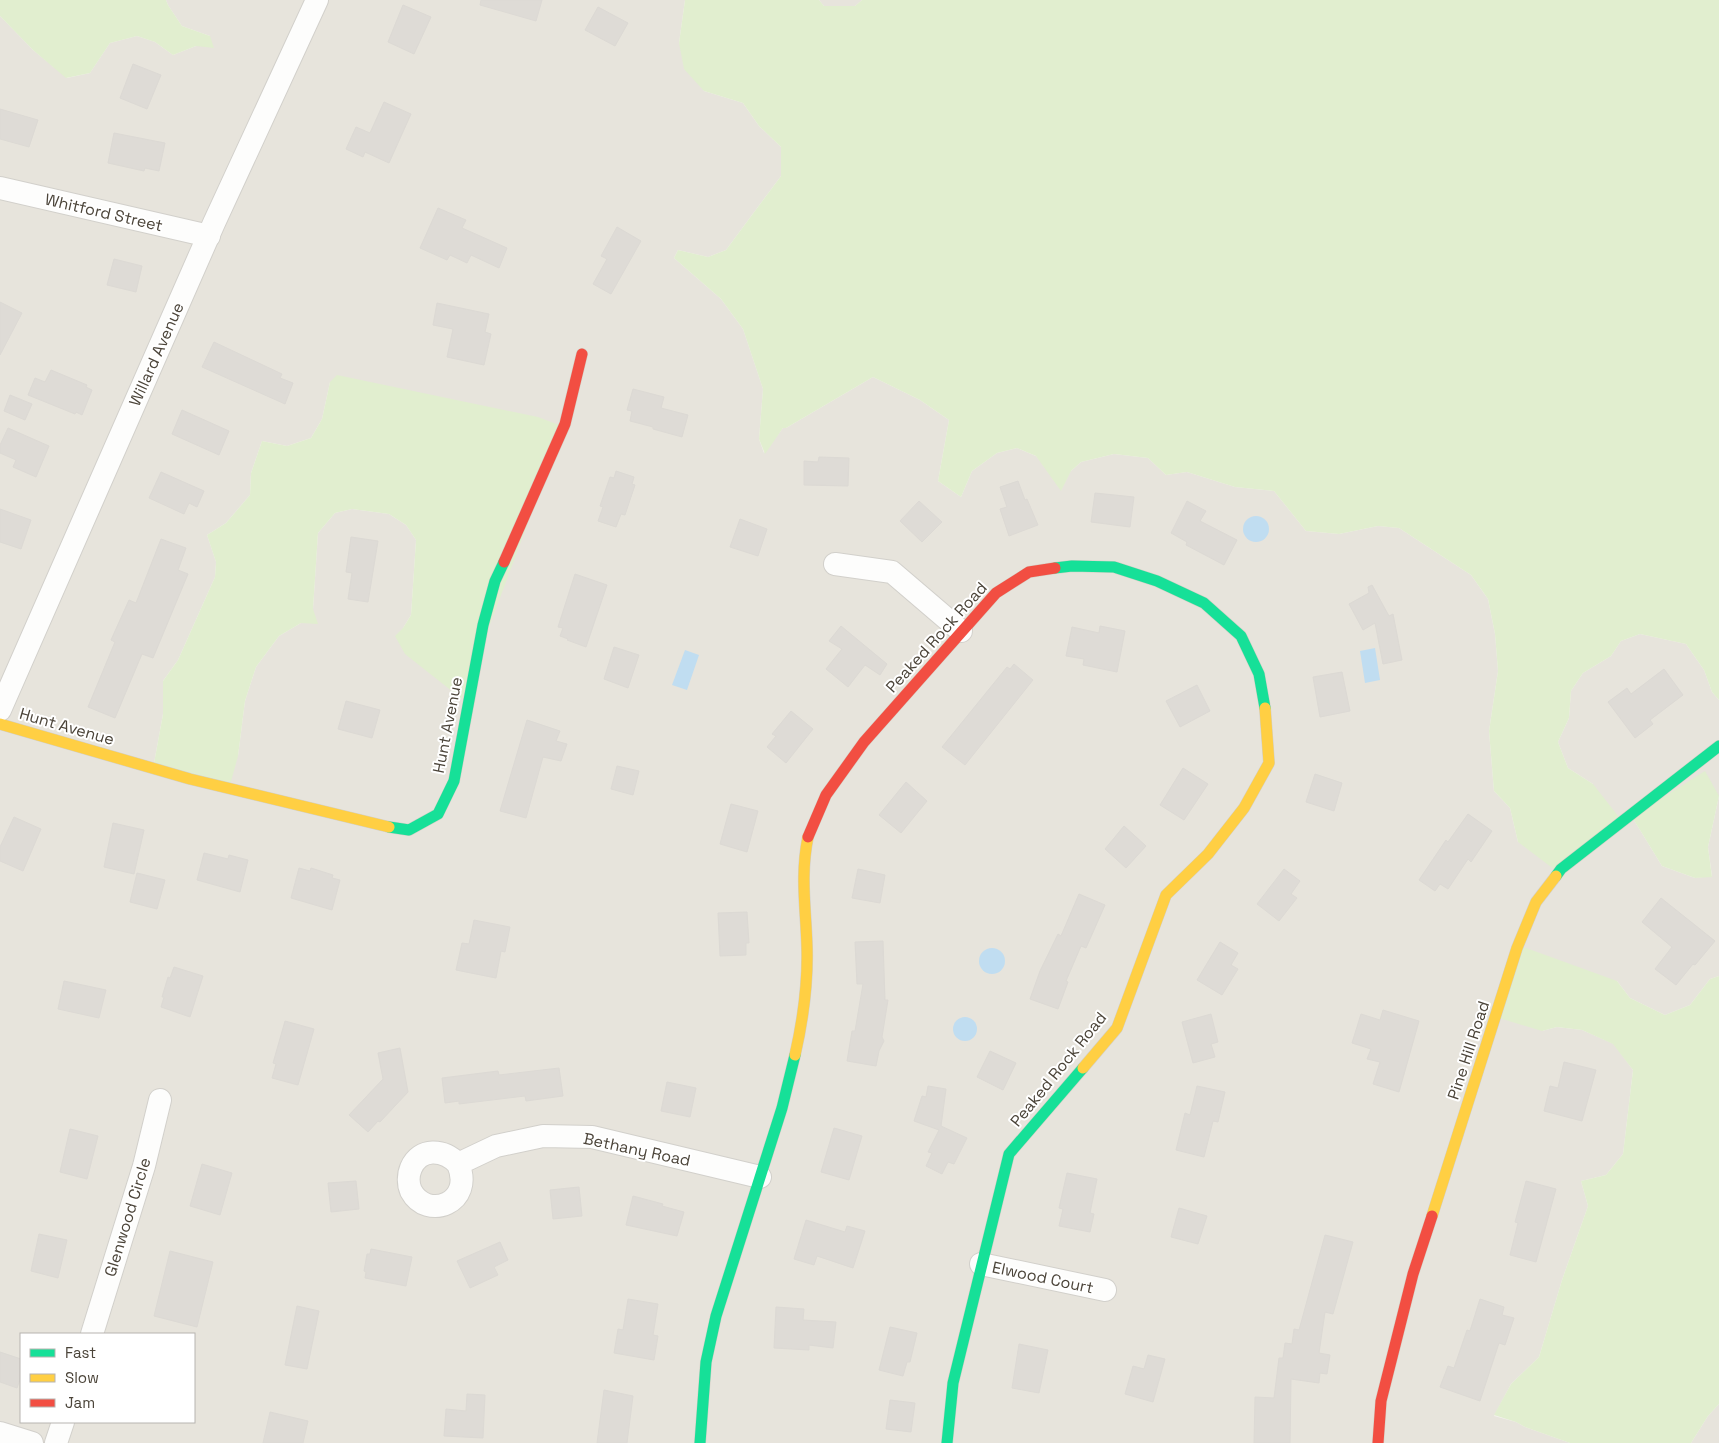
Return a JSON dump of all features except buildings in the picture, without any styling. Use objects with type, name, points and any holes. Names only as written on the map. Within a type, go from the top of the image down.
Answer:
[{"type":"street","name":"Willard Avenue","points":[[0,710],[209,236],[317,0]]},
{"type":"street","name":"Whitford Street","points":[[0,188],[209,236]]},
{"type":"street","name":"Hunt Avenue","points":[[0,724],[190,779],[380,825],[409,830],[438,814],[454,781],[483,625],[495,581],[565,424],[582,354]]},
{"type":"street","points":[[835,564],[892,572],[961,631]]},
{"type":"street","name":"Peaked Rock Road","points":[[700,1443],[706,1362],[716,1316],[782,1108],[800,1032],[806,997],[807,948],[804,858],[810,833],[826,795],[864,742],[996,593],[1029,572],[1072,566],[1114,567],[1157,581],[1204,604],[1241,636],[1259,674],[1266,714],[1269,763],[1244,808],[1208,854],[1166,895],[1117,1028],[1009,1154],[953,1382],[947,1443]]},
{"type":"street","name":"Pine Hill Road","points":[[1378,1443],[1381,1401],[1413,1274],[1517,948],[1536,902],[1561,869],[1719,746]]},
{"type":"street","name":"Glenwood Circle","points":[[92,1333],[144,1166],[160,1100]]},
{"type":"street","name":"Bethany Road","points":[[458,1164],[496,1146],[543,1136],[592,1138],[760,1177]]},
{"type":"street","name":"Elwood Court","points":[[982,1264],[1105,1290]]},
{"type":"street","points":[[56,1443],[63,1423]]},
{"type":"street","points":[[0,1433],[32,1443]]},
{"type":"shaded area","points":[[166,0],[685,0],[679,43],[704,91],[743,103],[759,126],[781,147],[781,176],[726,250],[708,257],[678,250],[674,258],[721,299],[743,329],[763,389],[759,439],[764,453],[783,428],[873,377],[920,400],[949,420],[938,481],[961,497],[972,471],[997,453],[1017,448],[1071,471],[1081,462],[1114,454],[1148,458],[1166,475],[1187,472],[1235,487],[1274,491],[1306,531],[1339,534],[1378,526],[1399,528],[1471,575],[1488,599],[1495,634],[1498,671],[1489,731],[1494,791],[1510,808],[1518,842],[1593,784],[1568,768],[1558,742],[1569,718],[1571,691],[1583,673],[1611,656],[1621,641],[1640,634],[1686,644],[1704,670],[1712,692],[1719,700],[1719,796],[1719,976],[1710,979],[1690,1005],[1665,1015],[1630,998],[1617,981],[1542,1031],[1557,1027],[1582,1030],[1614,1044],[1633,1070],[1623,1154],[1606,1175],[1581,1181],[1588,1206],[1562,1280],[1539,1357],[1511,1384],[1494,1416],[1516,1422],[1570,1443],[0,1443],[0,16],[33,50],[67,78],[90,73],[110,43],[137,36],[155,42],[173,55],[196,46],[210,36],[182,26]],"holes":[[[330,382],[526,511],[403,628],[411,615],[416,540],[406,525],[389,514],[352,509],[335,513],[318,533],[313,609],[301,623],[279,636],[256,667],[245,701],[238,756],[154,763],[163,714],[163,681],[178,660],[215,577],[216,562],[207,535],[226,523],[250,495],[251,473],[262,441],[287,446],[311,438],[322,419]],[[1719,796],[1708,847],[1712,876],[1695,878],[1662,866],[1632,817]]]},
{"type":"shaded area","points":[[819,0],[862,0],[855,6],[824,6]]},
{"type":"shaded area","points":[[1719,1404],[1719,1443],[1691,1443],[1708,1416]]},
{"type":"green space","points":[[0,0],[166,0],[182,26],[210,36],[214,48],[196,46],[173,55],[155,42],[137,36],[110,43],[90,73],[66,78],[33,50],[0,16]]},
{"type":"green space","points":[[685,0],[819,0],[824,6],[855,6],[862,0],[1719,0],[1719,700],[1712,692],[1704,670],[1686,644],[1640,634],[1621,641],[1611,656],[1583,673],[1571,691],[1569,718],[1558,742],[1568,768],[1593,784],[1622,821],[1555,870],[1518,842],[1510,808],[1494,791],[1489,731],[1498,671],[1495,634],[1488,599],[1471,575],[1399,528],[1378,526],[1339,534],[1306,531],[1274,491],[1235,487],[1187,472],[1166,475],[1148,458],[1114,454],[1081,462],[1071,471],[1061,491],[1036,456],[1017,448],[997,453],[972,471],[961,497],[938,481],[949,420],[920,400],[873,377],[783,428],[765,454],[759,439],[763,389],[743,329],[721,299],[674,258],[678,250],[708,257],[726,250],[781,176],[781,147],[759,126],[743,103],[704,91],[684,69],[679,43]]},
{"type":"green space","points":[[337,375],[538,417],[564,427],[462,699],[405,654],[395,636],[403,628],[411,615],[416,540],[406,525],[389,514],[352,509],[335,513],[318,533],[313,609],[318,624],[301,623],[279,636],[256,667],[245,701],[238,756],[230,785],[154,763],[163,714],[163,681],[178,660],[215,577],[216,562],[207,535],[226,523],[250,495],[251,473],[262,441],[287,446],[311,438],[322,419],[330,382]]},
{"type":"green space","points":[[1705,771],[1719,796],[1708,847],[1712,877],[1695,878],[1662,866],[1632,817]]},
{"type":"green space","points":[[1523,947],[1617,981],[1630,998],[1665,1015],[1690,1005],[1710,979],[1719,976],[1719,1404],[1708,1416],[1691,1443],[1570,1443],[1494,1415],[1511,1384],[1539,1357],[1562,1280],[1588,1206],[1581,1181],[1606,1175],[1623,1154],[1633,1070],[1613,1044],[1582,1030],[1557,1027],[1542,1031],[1496,1017]]},
{"type":"water","points":[[1256,516],[1265,520],[1269,529],[1265,538],[1256,542],[1247,538],[1243,529],[1247,520]]},
{"type":"water","points":[[1375,648],[1380,680],[1365,683],[1360,651]]},
{"type":"water","points":[[685,650],[699,655],[687,690],[672,685]]},
{"type":"water","points":[[992,948],[1001,952],[1005,961],[1001,970],[992,974],[983,970],[979,961],[983,952]]},
{"type":"water","points":[[965,1017],[974,1020],[977,1029],[974,1038],[965,1041],[956,1038],[953,1029],[956,1020]]},
{"type":"traffic: fast","points":[[389,827],[409,830],[438,814],[454,781],[483,625],[495,581],[504,562]]},
{"type":"traffic: fast","points":[[1055,568],[1072,566],[1114,567],[1157,581],[1204,603],[1241,636],[1259,674],[1265,708]]},
{"type":"traffic: fast","points":[[1556,876],[1561,869],[1719,746]]},
{"type":"traffic: fast","points":[[700,1443],[706,1362],[716,1316],[782,1108],[795,1055]]},
{"type":"traffic: fast","points":[[947,1443],[953,1383],[1009,1154],[1083,1068]]},
{"type":"traffic: slow","points":[[1083,1068],[1117,1028],[1166,895],[1208,854],[1244,808],[1269,763],[1265,708]]},
{"type":"traffic: slow","points":[[0,724],[190,779],[389,827]]},
{"type":"traffic: slow","points":[[795,1055],[803,1016],[807,975],[804,865],[808,837]]},
{"type":"traffic: slow","points":[[1432,1216],[1517,948],[1536,902],[1556,876]]},
{"type":"traffic: jam","points":[[504,562],[565,424],[582,354]]},
{"type":"traffic: jam","points":[[808,837],[826,795],[864,742],[996,593],[1029,572],[1055,568]]},
{"type":"traffic: jam","points":[[1378,1443],[1381,1401],[1413,1274],[1432,1216]]}]
